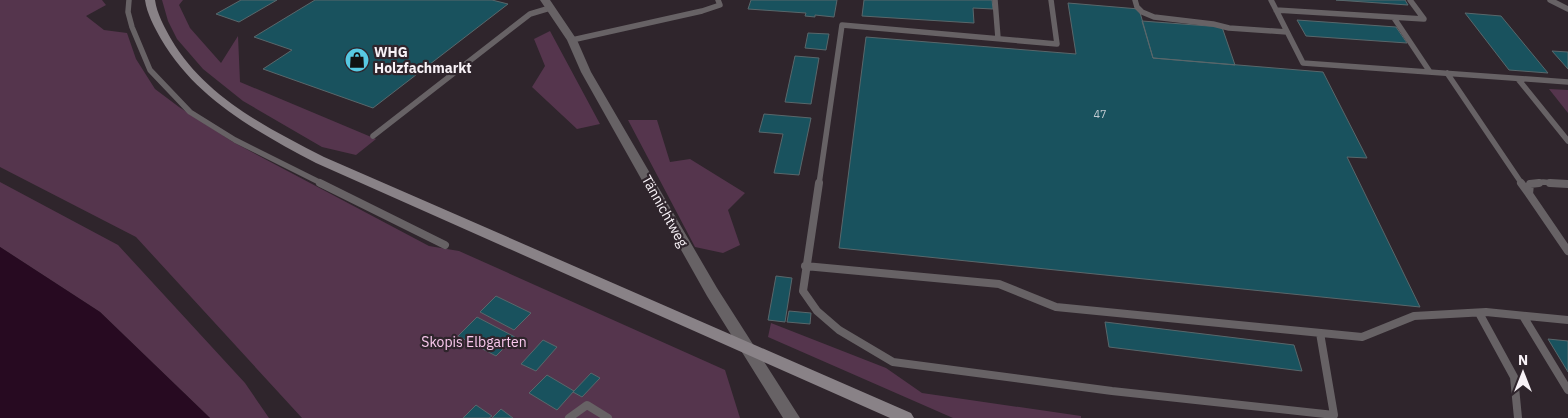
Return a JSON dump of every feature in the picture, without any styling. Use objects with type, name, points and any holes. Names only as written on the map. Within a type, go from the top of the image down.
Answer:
[{"type":"main road","points":[[150,0],[150,9],[169,46],[190,73],[216,98],[262,129],[329,164],[906,418]]},
{"type":"street","name":"Tännichtweg","points":[[547,4],[572,40],[586,72],[712,292],[792,418]]},
{"type":"lane","points":[[129,0],[128,12],[132,27],[150,70],[190,112],[235,140],[445,246]]},
{"type":"lane","points":[[572,40],[702,11],[720,5],[718,0]]},
{"type":"lane","points":[[995,0],[998,38]]},
{"type":"lane","points":[[1051,0],[1057,44],[842,25],[805,266],[803,291],[817,311],[839,330],[893,362],[1112,391],[1334,415],[1320,333]]},
{"type":"lane","points":[[1135,0],[1137,7],[1142,12],[1154,17],[1213,24],[1229,28],[1287,32]]},
{"type":"lane","points":[[1271,0],[1303,63],[1568,82]]},
{"type":"lane","points":[[1276,10],[1424,19],[1410,0]]},
{"type":"lane","points":[[1550,0],[1568,9]]},
{"type":"lane","points":[[373,136],[530,14],[547,4]]},
{"type":"lane","points":[[1394,18],[1430,72]]},
{"type":"lane","points":[[1447,73],[1568,251]]},
{"type":"lane","points":[[1518,79],[1568,142]]},
{"type":"lane","points":[[1529,194],[1530,184],[1543,182],[1568,184]]},
{"type":"lane","points":[[805,266],[999,284],[1056,307],[1362,337],[1414,316],[1479,313],[1568,320]]},
{"type":"lane","points":[[1479,313],[1514,377],[1518,418]]},
{"type":"lane","points":[[1523,316],[1568,390]]},
{"type":"lane","points":[[569,418],[587,405],[608,418]]},
{"type":"green space","name":"Skopis Elbgarten","points":[[0,0],[102,0],[106,5],[86,16],[104,30],[127,33],[136,59],[155,89],[179,107],[233,142],[429,246],[459,251],[725,370],[740,418],[302,418],[136,237],[0,167]]},
{"type":"green space","points":[[162,0],[183,0],[179,5],[190,28],[221,63],[238,36],[240,82],[376,139],[356,155],[322,147],[243,101],[203,69],[177,39],[168,21]]},
{"type":"green space","points":[[550,31],[600,124],[577,129],[532,87],[545,66],[534,39]]},
{"type":"green space","points":[[1549,89],[1568,90],[1568,113]]},
{"type":"green space","points":[[628,120],[657,120],[670,162],[690,159],[745,193],[728,210],[740,245],[723,253],[695,247]]},
{"type":"green space","points":[[0,182],[118,245],[245,383],[269,418],[210,418],[100,312],[0,247]]},
{"type":"green space","points":[[771,323],[886,368],[922,393],[1081,416],[1081,418],[953,418],[768,337]]},
{"type":"shaded area","points":[[0,247],[100,312],[210,418],[0,418]]},
{"type":"building","points":[[241,0],[277,0],[239,22],[216,14]]},
{"type":"building","name":"WHG Holzfachmarkt","points":[[315,0],[492,0],[508,4],[373,108],[263,69],[292,50],[254,37]]},
{"type":"building","points":[[751,0],[837,0],[834,17],[815,15],[815,17],[805,16],[806,13],[748,9]]},
{"type":"building","points":[[864,0],[992,0],[993,9],[973,8],[974,23],[862,16]]},
{"type":"building","points":[[1336,0],[1405,0],[1408,5]]},
{"type":"building","points":[[1068,3],[1139,9],[1153,58],[1323,72],[1367,158],[1347,157],[1420,307],[839,248],[866,37],[1076,54]]},
{"type":"building","points":[[1465,13],[1501,16],[1548,73],[1509,70]]},
{"type":"building","points":[[1297,20],[1396,27],[1407,43],[1306,36]]},
{"type":"building","points":[[1142,21],[1222,27],[1235,65],[1153,58]]},
{"type":"building","points":[[808,33],[829,34],[826,50],[805,48]]},
{"type":"building","points":[[1552,51],[1568,52],[1568,69]]},
{"type":"building","points":[[795,56],[819,58],[811,104],[785,102]]},
{"type":"building","points":[[764,114],[811,118],[799,175],[774,173],[783,134],[759,132]]},
{"type":"building","points":[[776,276],[792,278],[785,322],[768,320]]},
{"type":"building","points":[[496,296],[531,313],[514,330],[480,312]]},
{"type":"building","points":[[789,311],[811,313],[810,324],[787,322]]},
{"type":"building","points":[[477,317],[515,337],[496,356],[458,336]]},
{"type":"building","points":[[1105,322],[1294,345],[1302,371],[1109,347]]},
{"type":"building","points":[[1548,339],[1568,341],[1568,372]]},
{"type":"building","points":[[543,340],[557,347],[536,371],[521,364]]},
{"type":"building","points":[[591,373],[600,378],[582,397],[573,392]]},
{"type":"building","points":[[547,375],[574,391],[557,410],[529,393]]},
{"type":"building","points":[[476,405],[492,416],[489,418],[463,418]]},
{"type":"building","points":[[501,409],[513,418],[492,418]]},
{"type":"place","name":"WHG Holzfachmarkt","points":[[357,60]]}]
